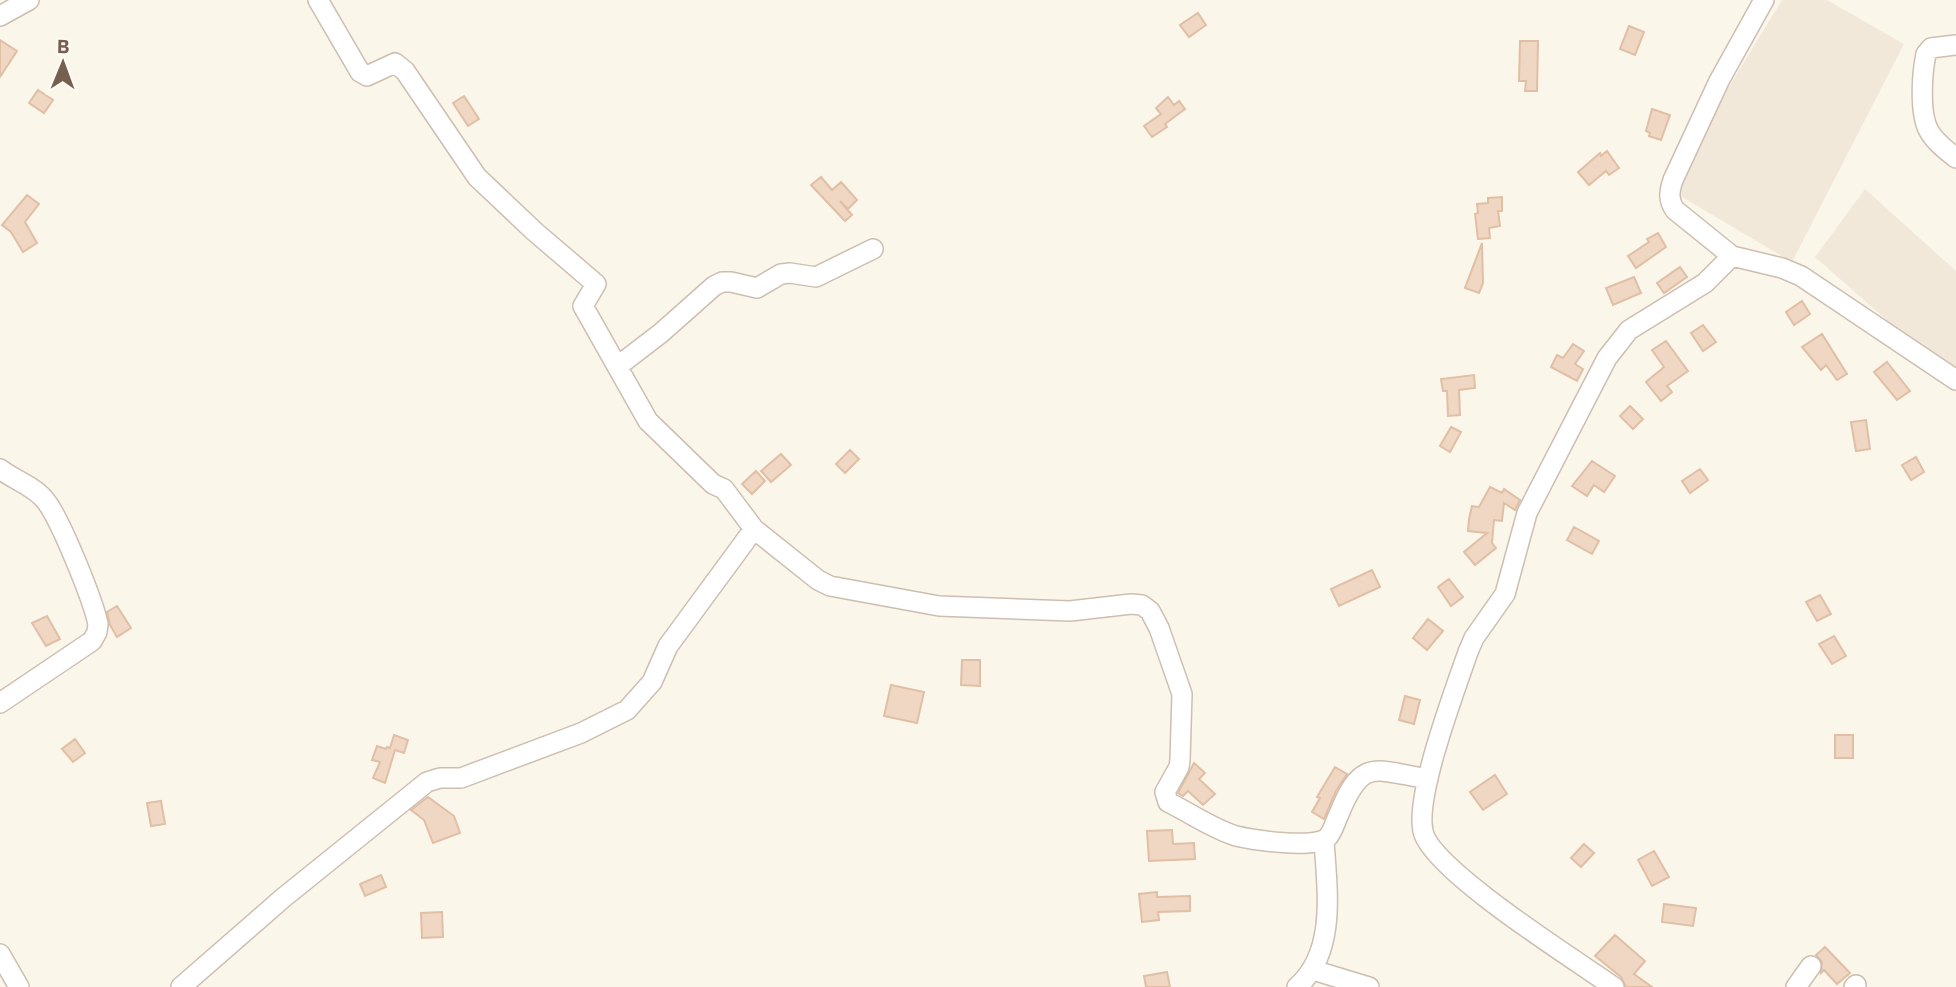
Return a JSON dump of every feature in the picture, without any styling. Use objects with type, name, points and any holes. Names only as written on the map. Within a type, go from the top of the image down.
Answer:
[{"type":"street","points":[[0,16],[29,0]]},
{"type":"street","points":[[318,0],[360,72],[367,76],[395,63],[405,71],[477,177],[596,284],[583,306],[648,421],[713,484],[724,489],[754,529],[818,580],[830,586],[939,606],[1070,611],[1142,605],[1150,611],[1159,628],[1182,694],[1180,760],[1165,792],[1168,802],[1236,836],[1309,844],[1324,841],[1330,834],[1347,793],[1355,780],[1362,775],[1371,771],[1382,771],[1428,779]]},
{"type":"street","points":[[1763,0],[1719,81],[1673,180],[1670,203],[1732,256],[1782,268],[1801,276],[1956,380]]},
{"type":"street","points":[[1956,45],[1931,48],[1926,54],[1923,102],[1928,130],[1943,148],[1956,158]]},
{"type":"street","points":[[618,366],[722,282],[757,288],[781,274],[816,277],[873,249]]},
{"type":"street","points":[[1614,987],[1488,900],[1433,851],[1422,830],[1422,813],[1428,779],[1468,652],[1474,638],[1505,594],[1527,513],[1607,358],[1629,330],[1705,283],[1732,256]]},
{"type":"street","points":[[0,469],[40,494],[46,501],[56,519],[98,624],[92,641],[0,703]]},
{"type":"street","points":[[181,987],[283,898],[427,782],[440,778],[461,778],[581,733],[627,710],[652,682],[668,646],[754,529]]},
{"type":"street","points":[[1297,987],[1313,970],[1326,923],[1328,895],[1324,841]]},
{"type":"street","points":[[0,954],[19,987]]},
{"type":"street","points":[[1796,987],[1811,966]]},
{"type":"street","points":[[1313,970],[1369,987]]},
{"type":"shaded area","points":[[1782,0],[1827,0],[1904,44],[1792,262],[1667,188]]},
{"type":"shaded area","points":[[1865,189],[1956,271],[1956,381],[1815,257]]},
{"type":"building","points":[[1198,13],[1206,25],[1189,37],[1180,25]]},
{"type":"building","points":[[1629,26],[1644,32],[1635,55],[1620,49]]},
{"type":"building","points":[[0,40],[17,51],[0,77]]},
{"type":"building","points":[[1520,41],[1538,41],[1537,91],[1525,91],[1526,81],[1519,81]]},
{"type":"building","points":[[38,90],[53,100],[44,113],[29,103]]},
{"type":"building","points":[[464,96],[479,119],[468,126],[453,103]]},
{"type":"building","points":[[1168,97],[1174,105],[1179,101],[1185,109],[1152,137],[1144,126],[1161,114],[1156,108]]},
{"type":"building","points":[[1652,109],[1670,115],[1661,140],[1649,136],[1650,133],[1646,131]]},
{"type":"building","points":[[1607,151],[1619,168],[1609,175],[1606,171],[1589,185],[1578,172],[1600,153],[1601,156]]},
{"type":"building","points":[[821,177],[832,190],[841,182],[857,200],[848,209],[840,201],[852,215],[845,221],[811,185]]},
{"type":"building","points":[[27,195],[39,204],[25,222],[37,243],[23,252],[11,232],[2,225]]},
{"type":"building","points":[[1502,197],[1502,211],[1498,211],[1500,226],[1489,228],[1490,238],[1478,239],[1475,214],[1478,213],[1477,204],[1488,203],[1488,198]]},
{"type":"building","points":[[1658,233],[1666,247],[1636,268],[1628,256]]},
{"type":"building","points":[[1482,243],[1483,283],[1479,293],[1465,288]]},
{"type":"building","points":[[1680,267],[1687,277],[1664,293],[1657,283]]},
{"type":"building","points":[[1634,277],[1641,293],[1613,305],[1606,288]]},
{"type":"building","points":[[1802,301],[1810,314],[1794,325],[1786,312]]},
{"type":"building","points":[[1703,325],[1716,342],[1703,351],[1691,333]]},
{"type":"building","points":[[1822,334],[1847,374],[1837,380],[1826,365],[1821,370],[1802,347]]},
{"type":"building","points":[[1666,341],[1688,371],[1667,386],[1672,392],[1661,401],[1646,382],[1664,367],[1652,350]]},
{"type":"building","points":[[1573,344],[1584,351],[1575,364],[1583,369],[1577,381],[1551,367],[1557,355],[1563,358]]},
{"type":"building","points":[[1887,362],[1910,391],[1897,400],[1874,372]]},
{"type":"building","points":[[1474,375],[1475,388],[1459,390],[1460,415],[1448,416],[1447,391],[1443,391],[1441,379]]},
{"type":"building","points":[[1630,406],[1643,419],[1633,429],[1620,416]]},
{"type":"building","points":[[1866,420],[1870,449],[1856,451],[1851,422]]},
{"type":"building","points":[[1451,427],[1461,432],[1450,452],[1440,446]]},
{"type":"building","points":[[850,450],[859,459],[845,473],[836,464]]},
{"type":"building","points":[[781,454],[791,465],[771,482],[761,471]]},
{"type":"building","points":[[1916,457],[1924,472],[1911,480],[1902,465]]},
{"type":"building","points":[[1592,461],[1615,476],[1604,492],[1594,485],[1587,496],[1572,486]]},
{"type":"building","points":[[1700,469],[1708,480],[1690,493],[1682,481]]},
{"type":"building","points":[[756,471],[765,481],[752,494],[742,484]]},
{"type":"building","points":[[1490,487],[1502,493],[1504,489],[1520,500],[1515,510],[1504,503],[1502,521],[1494,520],[1492,543],[1496,548],[1475,565],[1464,552],[1487,533],[1468,531],[1469,519],[1472,506],[1479,507]]},
{"type":"building","points":[[1574,527],[1599,541],[1592,554],[1567,540]]},
{"type":"building","points":[[1372,570],[1380,587],[1339,606],[1331,589]]},
{"type":"building","points":[[1449,579],[1463,597],[1451,606],[1438,587]]},
{"type":"building","points":[[1820,595],[1831,614],[1817,621],[1806,602]]},
{"type":"building","points":[[117,606],[131,628],[117,637],[107,612]]},
{"type":"building","points":[[47,616],[60,639],[46,646],[32,623]]},
{"type":"building","points":[[1428,619],[1443,631],[1427,650],[1413,638]]},
{"type":"building","points":[[1834,636],[1846,656],[1832,664],[1819,644]]},
{"type":"building","points":[[962,660],[980,660],[980,686],[961,685]]},
{"type":"building","points":[[891,685],[924,692],[917,723],[884,716]]},
{"type":"building","points":[[1405,696],[1420,700],[1414,724],[1399,720]]},
{"type":"building","points":[[394,735],[408,740],[404,753],[395,750],[385,783],[373,778],[380,762],[372,760],[377,746],[390,748]]},
{"type":"building","points":[[1835,735],[1853,735],[1853,758],[1835,758]]},
{"type":"building","points":[[75,739],[85,753],[73,762],[62,749]]},
{"type":"building","points":[[1194,763],[1205,773],[1199,779],[1215,794],[1203,805],[1188,791],[1183,796],[1178,793]]},
{"type":"building","points":[[1335,767],[1347,774],[1324,819],[1312,812],[1320,798],[1317,797]]},
{"type":"building","points":[[1495,775],[1507,794],[1483,810],[1470,792]]},
{"type":"building","points":[[428,797],[454,816],[460,833],[433,843],[424,820],[411,810]]},
{"type":"building","points":[[161,801],[165,824],[151,826],[147,803]]},
{"type":"building","points":[[1172,830],[1173,844],[1194,843],[1195,859],[1149,861],[1147,831]]},
{"type":"building","points":[[1584,844],[1594,853],[1581,867],[1571,858]]},
{"type":"building","points":[[1654,851],[1669,877],[1652,886],[1638,860]]},
{"type":"building","points":[[381,875],[386,887],[365,896],[360,884]]},
{"type":"building","points":[[1157,892],[1157,897],[1190,896],[1190,911],[1158,912],[1159,920],[1142,922],[1139,894]]},
{"type":"building","points":[[1664,904],[1696,908],[1693,926],[1662,922]]},
{"type":"building","points":[[442,912],[443,937],[422,938],[421,913]]},
{"type":"building","points":[[1615,935],[1645,961],[1634,974],[1652,987],[1626,987],[1621,977],[1595,956]]},
{"type":"building","points":[[1825,947],[1850,973],[1837,984],[1824,970],[1821,973],[1822,962],[1816,955]]},
{"type":"building","points":[[1167,972],[1170,987],[1146,987],[1144,976]]}]
